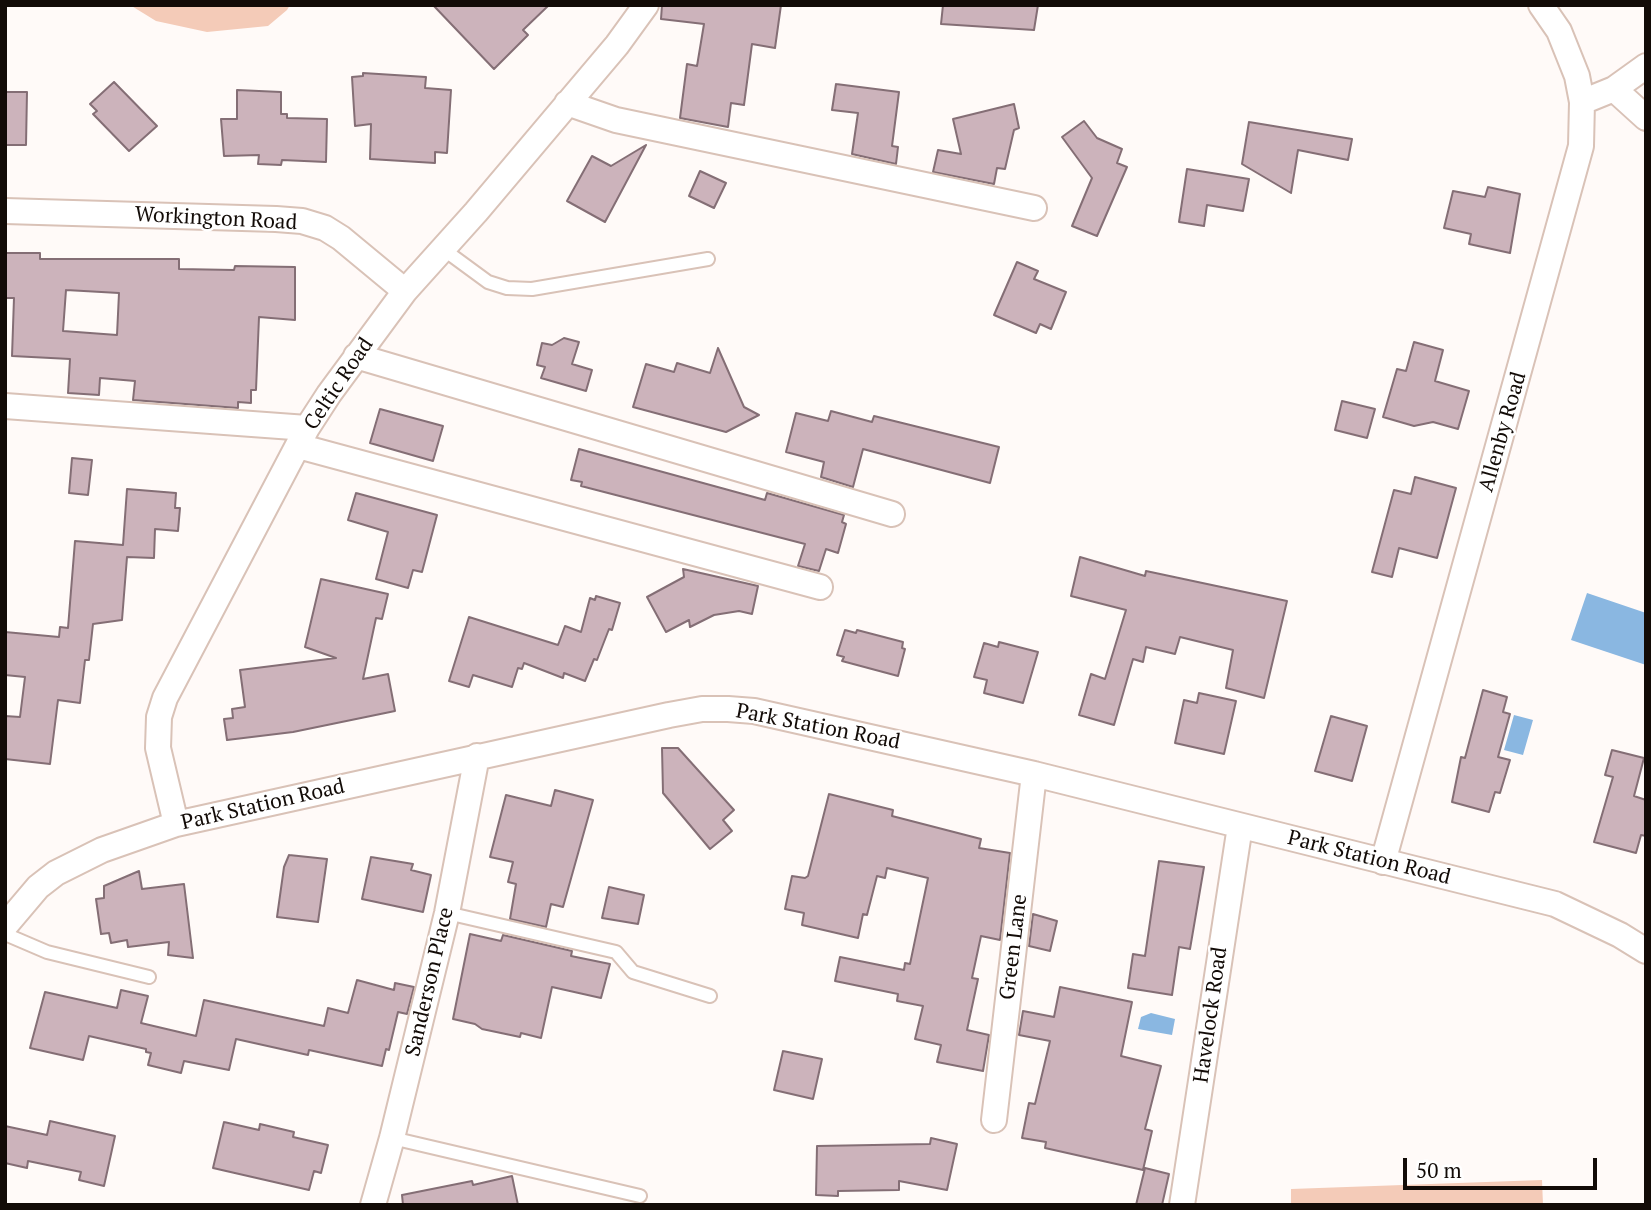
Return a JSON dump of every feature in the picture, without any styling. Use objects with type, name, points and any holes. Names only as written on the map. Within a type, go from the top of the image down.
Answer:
[{"type":"street","name":"Celtic Road","points":[[176,824],[158,748],[159,717],[165,698],[302,437],[356,356],[405,291],[617,45],[646,5]]},
{"type":"street","name":"Allenby Road","points":[[1383,862],[1581,146],[1583,102],[1569,53],[1559,31],[1541,5]]},
{"type":"street","points":[[1583,102],[1614,89],[1646,66]]},
{"type":"street","points":[[1614,89],[1646,118]]},
{"type":"street","points":[[567,103],[616,120],[1034,208]]},
{"type":"street","name":"Workington Road","points":[[5,211],[302,221],[325,228],[341,238],[405,291]]},
{"type":"street","points":[[356,356],[892,514]]},
{"type":"street","points":[[5,406],[302,437],[820,587]]},
{"type":"street","name":"Park Station Road","points":[[5,926],[38,887],[56,873],[102,850],[176,824],[669,715],[702,709],[728,709],[754,711],[1034,774],[1555,904],[1620,935],[1646,951]]},
{"type":"street","name":"Sanderson Place","points":[[373,1205],[447,913],[477,756]]},
{"type":"street","name":"Green Lane","points":[[994,1121],[1034,774]]},
{"type":"street","name":"Havelock Road","points":[[1182,1205],[1240,826]]},
{"type":"lane","points":[[443,249],[488,282],[507,288],[532,289],[708,259]]},
{"type":"lane","points":[[447,913],[616,953],[633,971],[710,996]]},
{"type":"lane","points":[[5,934],[47,952],[149,977]]},
{"type":"lane","points":[[392,1138],[640,1196]]},
{"type":"shaded area","points":[[130,5],[290,5],[268,26],[207,32],[156,21]]},
{"type":"shaded area","points":[[1542,1180],[1543,1205],[1291,1205],[1291,1189]]},
{"type":"water","points":[[1587,593],[1646,613],[1646,665],[1571,640]]},
{"type":"water","points":[[1514,715],[1533,720],[1523,755],[1504,750]]},
{"type":"water","points":[[1151,1013],[1175,1019],[1172,1035],[1138,1029],[1141,1017]]},
{"type":"building","points":[[433,5],[549,5],[523,30],[528,35],[494,69]]},
{"type":"building","points":[[662,5],[781,5],[775,48],[752,44],[744,105],[731,103],[728,127],[680,118],[687,64],[697,66],[704,24],[661,19]]},
{"type":"building","points":[[943,5],[1038,5],[1034,30],[941,24]]},
{"type":"building","points":[[363,73],[426,77],[425,88],[451,90],[447,153],[435,152],[435,163],[370,159],[371,124],[355,126],[352,77],[363,76]]},
{"type":"building","points":[[114,82],[157,126],[129,151],[93,114],[97,111],[90,104]]},
{"type":"building","points":[[836,84],[899,92],[892,146],[898,147],[896,164],[852,154],[858,113],[832,110]]},
{"type":"building","points":[[237,90],[281,92],[281,114],[287,114],[287,118],[327,119],[326,162],[282,160],[281,165],[258,164],[259,155],[224,156],[221,119],[237,119]]},
{"type":"building","points":[[5,92],[27,92],[26,145],[5,145]]},
{"type":"building","points":[[1014,104],[1019,128],[1014,130],[1005,169],[997,168],[994,184],[933,172],[938,150],[961,154],[953,119]]},
{"type":"building","points":[[1084,121],[1097,138],[1122,149],[1117,163],[1127,167],[1097,236],[1072,226],[1092,178],[1062,137]]},
{"type":"building","points":[[1249,122],[1352,139],[1348,160],[1298,150],[1291,193],[1242,164]]},
{"type":"building","points":[[646,145],[605,222],[567,201],[592,156],[611,166]]},
{"type":"building","points":[[1187,169],[1249,179],[1243,211],[1207,205],[1204,226],[1179,222]]},
{"type":"building","points":[[700,171],[726,183],[714,208],[689,196]]},
{"type":"building","points":[[1488,187],[1520,194],[1510,253],[1469,244],[1471,234],[1444,228],[1453,191],[1485,197]]},
{"type":"building","points":[[5,253],[40,253],[40,259],[179,259],[179,269],[295,267],[295,320],[259,317],[256,390],[251,390],[251,403],[238,402],[238,408],[133,400],[135,381],[100,378],[99,395],[68,393],[70,359],[12,356],[14,298],[5,298]],"holes":[[[66,290],[119,293],[117,335],[63,331]]]},
{"type":"building","points":[[1017,262],[1038,271],[1034,279],[1066,292],[1051,329],[1040,324],[1036,333],[994,315]]},
{"type":"building","points":[[564,338],[579,342],[572,364],[592,370],[586,391],[541,378],[545,367],[537,365],[542,343],[552,345]]},
{"type":"building","points":[[1414,342],[1443,350],[1435,381],[1469,391],[1458,429],[1433,422],[1414,426],[1383,417],[1397,369],[1406,371]]},
{"type":"building","points":[[718,348],[744,407],[759,415],[726,432],[633,407],[646,364],[674,372],[677,363],[710,373]]},
{"type":"building","points":[[1342,401],[1375,409],[1367,438],[1335,430]]},
{"type":"building","points":[[380,409],[443,426],[433,461],[370,443]]},
{"type":"building","points":[[831,411],[872,422],[874,416],[999,447],[990,483],[863,449],[853,487],[821,477],[824,462],[786,452],[796,413],[828,421]]},
{"type":"building","points":[[579,449],[765,500],[767,493],[844,515],[842,522],[846,524],[838,553],[826,549],[819,571],[798,566],[805,544],[581,486],[582,482],[571,480]]},
{"type":"building","points":[[72,458],[92,460],[88,495],[69,493]]},
{"type":"building","points":[[1415,477],[1456,488],[1437,558],[1399,548],[1392,577],[1372,572],[1394,490],[1411,494]]},
{"type":"building","points":[[127,489],[176,493],[175,508],[180,508],[178,531],[155,529],[154,558],[127,557],[122,620],[93,624],[80,703],[58,700],[50,764],[5,759],[5,716],[20,717],[25,677],[5,675],[5,632],[59,637],[60,627],[68,628],[75,541],[123,545]]},
{"type":"building","points":[[356,493],[437,515],[422,572],[413,570],[408,588],[376,579],[388,532],[348,520]]},
{"type":"building","points":[[1080,557],[1145,576],[1146,571],[1287,601],[1264,698],[1226,688],[1233,650],[1180,637],[1175,654],[1146,647],[1143,662],[1133,659],[1114,725],[1079,715],[1091,674],[1105,679],[1126,610],[1071,596]]},
{"type":"building","points":[[683,569],[758,586],[752,614],[739,611],[714,615],[690,627],[689,620],[666,632],[647,597],[684,577]]},
{"type":"building","points":[[321,579],[388,594],[382,619],[376,618],[363,679],[388,674],[395,711],[293,732],[227,740],[224,719],[233,718],[232,709],[245,707],[240,670],[336,658],[305,647]]},
{"type":"building","points":[[596,596],[620,603],[612,630],[609,629],[585,681],[564,673],[563,678],[524,663],[522,669],[518,668],[512,687],[473,675],[469,687],[449,681],[469,617],[558,645],[565,626],[581,632],[590,598],[595,600]]},
{"type":"building","points":[[845,630],[856,633],[857,630],[903,642],[902,648],[905,649],[898,676],[842,661],[844,657],[837,655]]},
{"type":"building","points":[[999,642],[1038,652],[1023,703],[984,693],[987,680],[974,677],[984,643],[998,647]]},
{"type":"building","points":[[1483,690],[1507,697],[1503,712],[1510,714],[1498,757],[1510,760],[1500,793],[1495,792],[1489,812],[1452,802],[1461,757],[1465,758]]},
{"type":"building","points":[[1199,693],[1236,701],[1224,754],[1175,743],[1184,700],[1197,703]]},
{"type":"building","points":[[1331,716],[1367,726],[1352,781],[1315,771]]},
{"type":"building","points":[[662,748],[678,748],[734,810],[723,820],[732,831],[710,849],[663,793]]},
{"type":"building","points":[[1612,750],[1644,758],[1634,796],[1646,800],[1646,836],[1641,835],[1636,853],[1594,842],[1613,777],[1605,775]]},
{"type":"building","points":[[555,790],[593,800],[563,907],[551,904],[546,927],[510,919],[516,884],[508,882],[513,862],[490,857],[506,795],[551,806]]},
{"type":"building","points":[[829,794],[893,810],[892,816],[981,839],[979,848],[1010,853],[1000,940],[981,936],[972,978],[978,979],[967,1030],[989,1035],[983,1071],[937,1062],[941,1045],[915,1039],[923,1006],[897,1001],[898,994],[835,981],[840,957],[904,970],[905,963],[910,964],[928,878],[887,868],[885,878],[877,876],[867,915],[863,914],[858,938],[802,925],[804,913],[785,909],[792,876],[808,876]]},
{"type":"building","points":[[289,855],[327,859],[318,922],[277,917],[284,867]]},
{"type":"building","points":[[371,857],[413,864],[411,870],[431,875],[423,912],[362,899]]},
{"type":"building","points":[[1159,861],[1204,867],[1190,949],[1179,947],[1172,995],[1128,988],[1133,954],[1145,956]]},
{"type":"building","points":[[139,871],[142,889],[184,884],[193,958],[168,955],[169,942],[128,947],[127,940],[111,943],[109,933],[101,934],[96,899],[104,898],[104,886]]},
{"type":"building","points":[[609,887],[644,895],[638,924],[602,918]]},
{"type":"building","points":[[1033,914],[1057,921],[1050,951],[1029,946]]},
{"type":"building","points":[[470,934],[501,941],[503,935],[572,951],[571,956],[610,964],[601,998],[552,987],[541,1038],[521,1033],[520,1037],[482,1029],[475,1024],[453,1019]]},
{"type":"building","points":[[357,980],[394,990],[395,983],[414,987],[407,1014],[398,1012],[389,1050],[386,1049],[382,1066],[309,1050],[308,1055],[236,1039],[229,1070],[184,1061],[181,1073],[148,1065],[151,1053],[146,1052],[146,1049],[89,1036],[83,1060],[30,1048],[45,992],[117,1008],[121,990],[148,996],[141,1023],[196,1036],[204,1000],[324,1026],[328,1008],[348,1013]]},
{"type":"building","points":[[1060,987],[1132,1002],[1121,1056],[1161,1066],[1145,1129],[1152,1131],[1143,1170],[1045,1148],[1046,1142],[1022,1138],[1029,1103],[1035,1104],[1050,1041],[1019,1035],[1023,1011],[1054,1017]]},
{"type":"building","points":[[783,1051],[822,1059],[813,1099],[774,1090]]},
{"type":"building","points":[[50,1121],[115,1136],[104,1186],[79,1180],[81,1172],[28,1161],[27,1168],[5,1163],[5,1126],[47,1135]]},
{"type":"building","points":[[224,1122],[259,1130],[260,1124],[294,1132],[293,1137],[328,1145],[321,1173],[314,1171],[309,1190],[213,1168]]},
{"type":"building","points":[[931,1138],[957,1144],[947,1190],[899,1181],[899,1190],[838,1191],[838,1196],[816,1195],[817,1146],[930,1144]]},
{"type":"building","points":[[1145,1168],[1169,1174],[1162,1205],[1136,1205]]},
{"type":"building","points":[[512,1176],[518,1205],[403,1205],[402,1195],[472,1181],[473,1185]]}]
